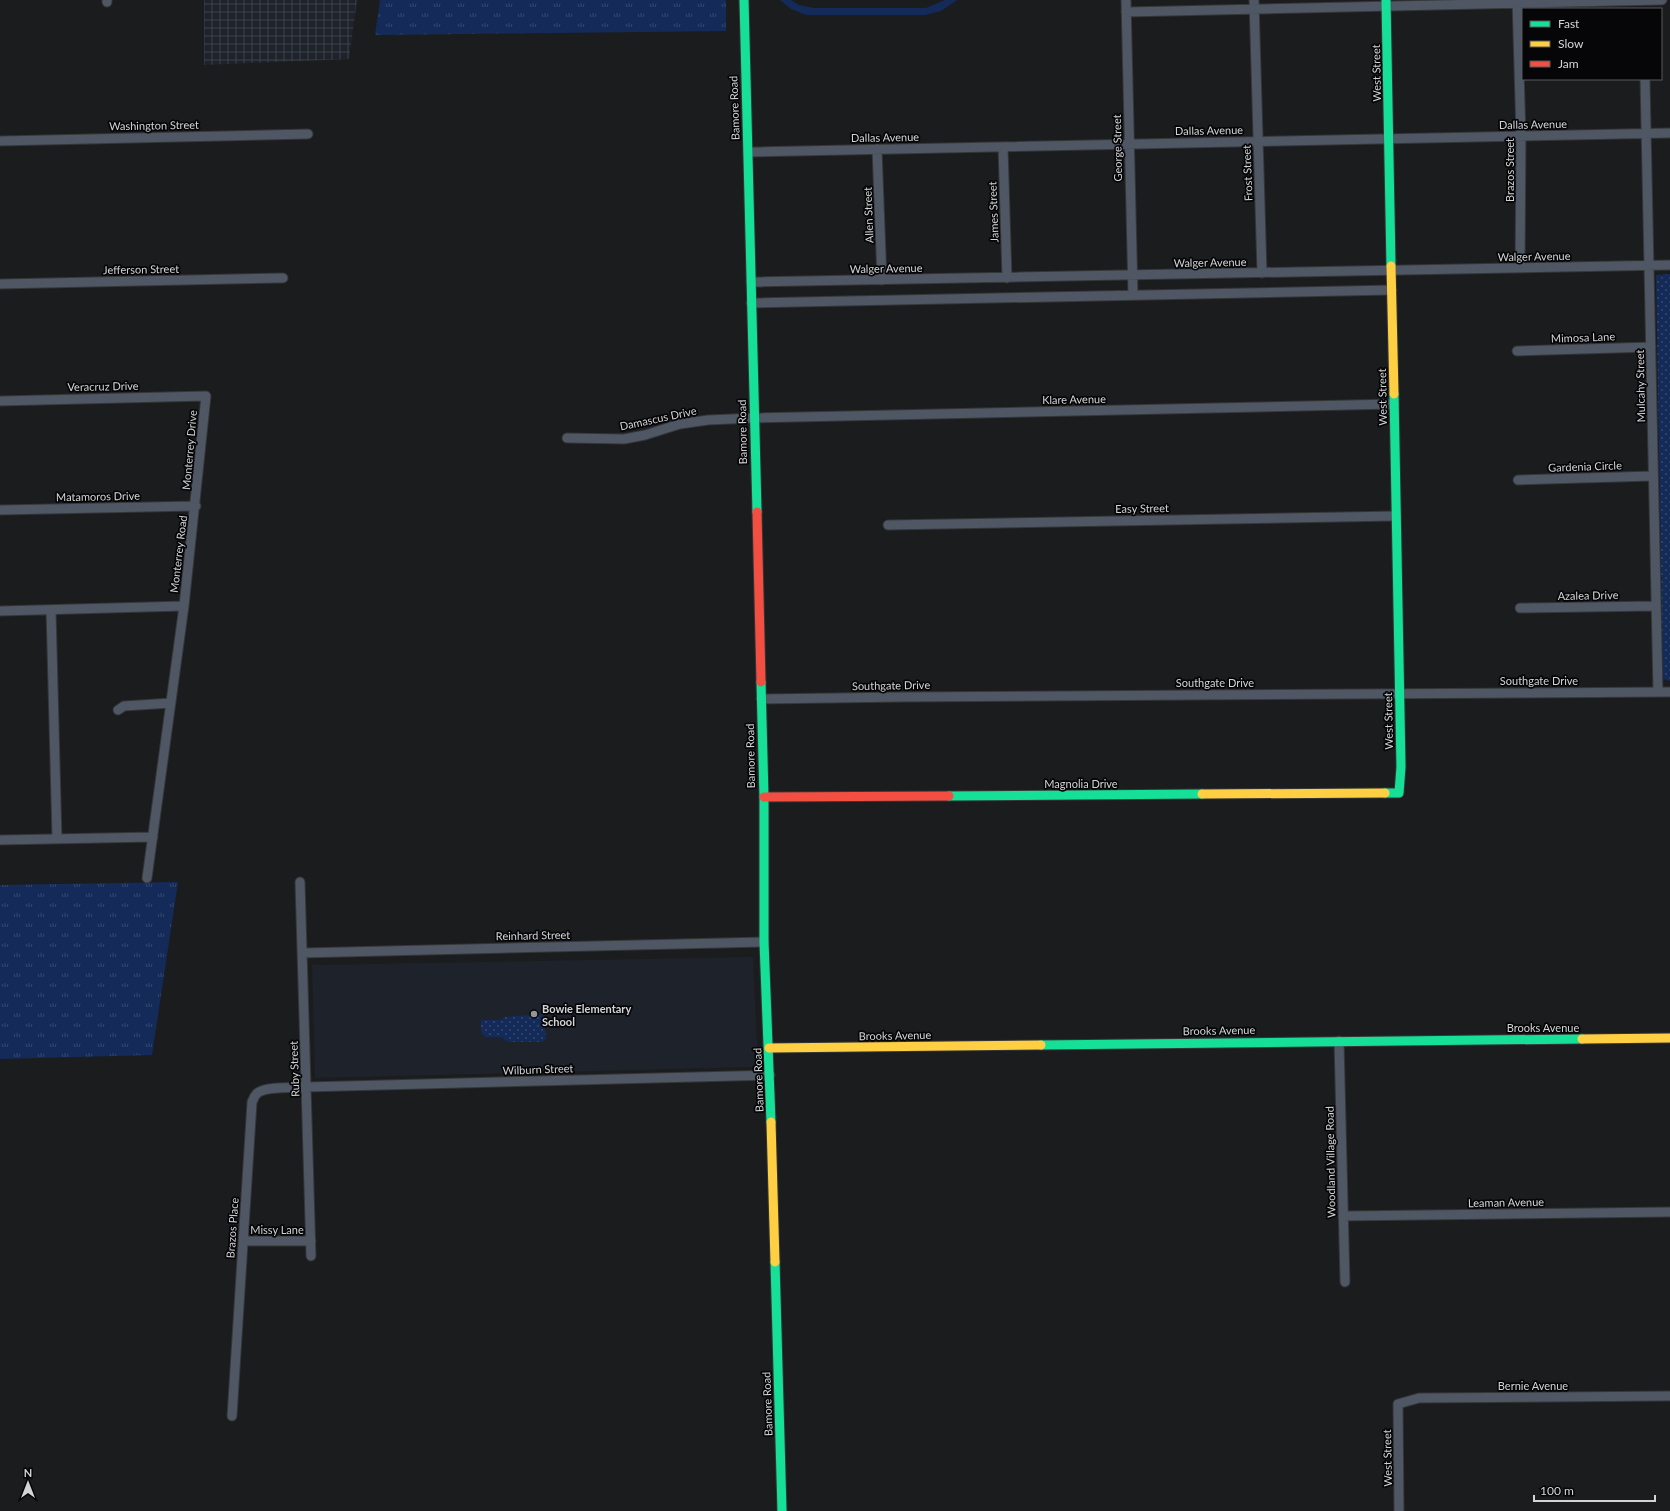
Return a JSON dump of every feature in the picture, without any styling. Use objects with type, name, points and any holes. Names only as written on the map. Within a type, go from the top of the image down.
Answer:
[{"type":"street","name":"Bamore Road","points":[[744,0],[764,797],[764,942],[770,1075],[782,1511]]},
{"type":"street","name":"George Street","points":[[1126,0],[1134,296]]},
{"type":"street","points":[[1126,12],[1254,5],[1662,0]]},
{"type":"street","name":"Brazos Street","points":[[1517,2],[1521,136],[1520,268]]},
{"type":"street","name":"West Street","points":[[1386,3],[1400,693],[1401,767],[1399,793]]},
{"type":"street","name":"Frost Street","points":[[1254,5],[1262,273]]},
{"type":"street","name":"Mulcahy Street","points":[[1645,80],[1658,692]]},
{"type":"street","name":"Dallas Avenue","points":[[748,152],[1670,133]]},
{"type":"street","name":"Washington Street","points":[[0,141],[308,134]]},
{"type":"street","name":"James Street","points":[[1003,146],[1007,278]]},
{"type":"street","name":"Allen Street","points":[[877,149],[882,280]]},
{"type":"street","name":"Walger Avenue","points":[[751,282],[1670,265]]},
{"type":"street","name":"Jefferson Street","points":[[0,284],[284,278]]},
{"type":"street","points":[[751,303],[1392,290]]},
{"type":"street","name":"Mimosa Lane","points":[[1517,351],[1651,347]]},
{"type":"street","name":"Veracruz Drive","points":[[0,401],[206,396]]},
{"type":"street","name":"Monterrey Drive","points":[[196,506],[206,396]]},
{"type":"street","name":"Klare Avenue","points":[[754,418],[1394,404]]},
{"type":"street","name":"Damascus Drive","points":[[567,438],[624,439],[645,435],[680,424],[708,420],[754,418]]},
{"type":"street","name":"Gardenia Circle","points":[[1518,480],[1654,476]]},
{"type":"street","name":"Matamoros Drive","points":[[0,510],[196,506]]},
{"type":"street","name":"Monterrey Road","points":[[148,878],[152,836],[184,606],[196,506]]},
{"type":"street","name":"Easy Street","points":[[888,525],[1396,516]]},
{"type":"street","points":[[0,611],[184,606]]},
{"type":"street","name":"Azalea Drive","points":[[1520,608],[1656,606]]},
{"type":"street","points":[[52,610],[57,839]]},
{"type":"street","name":"Southgate Drive","points":[[761,699],[1670,692]]},
{"type":"street","points":[[118,710],[124,706],[171,703]]},
{"type":"street","name":"Magnolia Drive","points":[[764,797],[1399,793]]},
{"type":"street","points":[[0,840],[152,836]]},
{"type":"street","name":"Ruby Street","points":[[300,882],[311,1256]]},
{"type":"street","name":"Reinhard Street","points":[[302,953],[764,942]]},
{"type":"street","name":"Brooks Avenue","points":[[769,1048],[1339,1040],[1670,1038]]},
{"type":"street","name":"Woodland Village Road","points":[[1339,1040],[1345,1282]]},
{"type":"street","name":"Wilburn Street","points":[[306,1088],[770,1075]]},
{"type":"street","name":"Brazos Place","points":[[232,1416],[252,1102],[260,1091],[270,1089],[306,1088]]},
{"type":"street","name":"Leaman Avenue","points":[[1343,1216],[1670,1212]]},
{"type":"street","name":"Missy Lane","points":[[243,1241],[311,1241]]},
{"type":"street","name":"Bernie Avenue","points":[[1398,1404],[1420,1398],[1670,1396]]},
{"type":"street","name":"West Street","points":[[1398,1404],[1400,1511]]},
{"type":"shaded area","points":[[204,0],[357,0],[349,59],[204,65]]},
{"type":"shaded area","name":"Bowie Elementary School","points":[[753,957],[758,1063],[755,1067],[315,1078],[312,965]]},
{"type":"green space","points":[[380,0],[726,0],[726,31],[375,35]]},
{"type":"green space","points":[[780,0],[791,0],[799,5],[814,8],[926,8],[945,0],[957,0],[941,11],[925,15],[806,15],[791,9]]},
{"type":"green space","points":[[1670,274],[1670,681],[1663,679],[1656,275]]},
{"type":"green space","points":[[178,882],[152,1055],[0,1059],[0,885]]},
{"type":"green space","points":[[544,1015],[546,1039],[543,1042],[509,1042],[504,1040],[503,1037],[485,1037],[481,1031],[481,1020],[500,1020],[504,1017]]},
{"type":"traffic: fast","points":[[744,0],[757,512]]},
{"type":"traffic: fast","points":[[1386,0],[1391,266]]},
{"type":"traffic: fast","points":[[1385,793],[1399,793],[1401,767],[1394,394]]},
{"type":"traffic: fast","points":[[761,682],[764,797],[764,942],[771,1122]]},
{"type":"traffic: fast","points":[[949,796],[1202,794]]},
{"type":"traffic: fast","points":[[1041,1045],[1582,1039]]},
{"type":"traffic: fast","points":[[775,1262],[782,1511]]},
{"type":"traffic: slow","points":[[1391,266],[1394,394]]},
{"type":"traffic: slow","points":[[1202,794],[1385,793]]},
{"type":"traffic: slow","points":[[1582,1039],[1670,1038]]},
{"type":"traffic: slow","points":[[769,1048],[1041,1045]]},
{"type":"traffic: slow","points":[[771,1122],[775,1262]]},
{"type":"traffic: jam","points":[[757,512],[761,682]]},
{"type":"traffic: jam","points":[[764,797],[949,796]]},
{"type":"place","name":"Bowie Elementary School","points":[[534,1014]]}]
